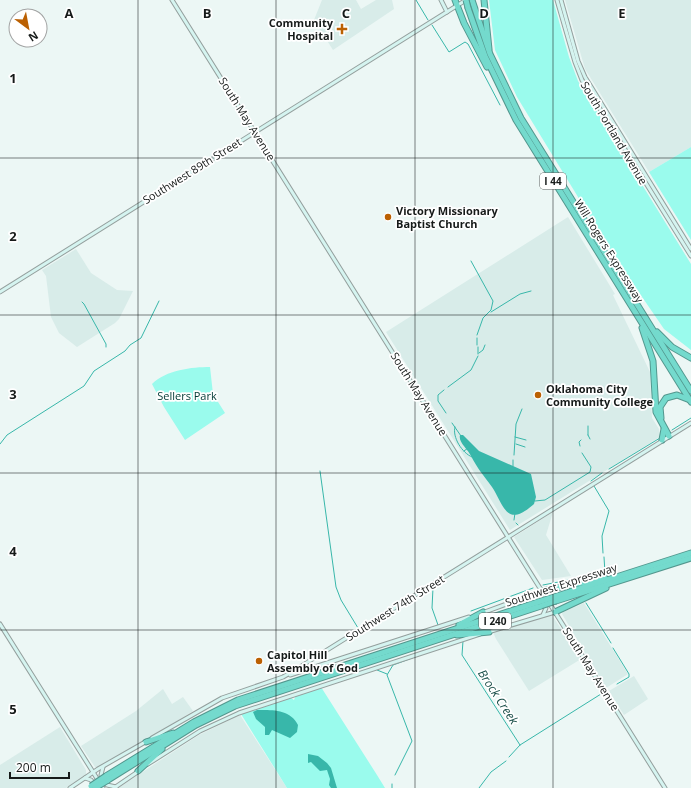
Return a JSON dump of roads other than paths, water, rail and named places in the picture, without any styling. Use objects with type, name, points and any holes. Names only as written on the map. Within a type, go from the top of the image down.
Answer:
[{"type":"highway","points":[[455,0],[482,59],[495,80]]},
{"type":"highway","name":"Will Rogers Expressway","points":[[466,0],[471,4],[490,54],[521,118],[642,317],[691,401]]},
{"type":"highway","points":[[484,0],[490,54]]},
{"type":"highway","name":"Will Rogers Expressway","points":[[471,4],[495,80],[527,139],[691,391]]},
{"type":"highway","points":[[642,317],[668,344],[691,358]]},
{"type":"highway","points":[[642,317],[653,361],[656,412],[670,436]]},
{"type":"highway","points":[[670,436],[660,415],[661,404],[666,398],[672,395],[679,395],[691,401]]},
{"type":"highway","points":[[662,440],[664,428]]},
{"type":"highway","name":"Southwest Expressway","points":[[107,778],[176,732],[210,713],[247,697],[616,580],[691,554]]},
{"type":"highway","points":[[542,590],[595,579],[616,580]]},
{"type":"highway","points":[[555,612],[616,580]]},
{"type":"highway","points":[[449,633],[483,612]]},
{"type":"highway","points":[[449,633],[489,632]]},
{"type":"highway","name":"Southwest Expressway","points":[[92,787],[211,717],[248,701],[449,633]]},
{"type":"highway","points":[[146,742],[166,734],[176,732]]},
{"type":"highway","points":[[138,771],[169,742]]},
{"type":"main road","name":"South May Avenue","points":[[172,0],[256,131],[665,788]]},
{"type":"main road","points":[[441,0],[447,12]]},
{"type":"main road","name":"Southwest 89th Street","points":[[0,292],[466,0]]},
{"type":"main road","name":"South Portland Avenue","points":[[557,0],[575,62],[582,80],[691,256]]},
{"type":"main road","name":"South Portland Avenue","points":[[561,0],[578,61],[585,77],[691,249]]},
{"type":"main road","name":"Southwest 74th Street","points":[[70,788],[93,772],[193,713],[222,698],[284,677],[691,423]]},
{"type":"main road","points":[[284,677],[483,612],[542,590]]},
{"type":"main road","points":[[531,595],[539,597],[546,608],[546,612],[542,616]]},
{"type":"main road","points":[[103,766],[101,775],[107,785],[115,787],[214,724],[239,713],[555,612]]},
{"type":"main road","points":[[0,624],[103,788]]},
{"type":"main road","points":[[85,778],[91,780],[92,787]]},
{"type":"water","points":[[460,435],[463,435],[479,451],[531,474],[536,497],[534,504],[525,511],[517,514],[507,512],[470,453],[460,440]]},
{"type":"water","points":[[257,710],[285,713],[295,720],[298,725],[297,732],[290,738],[272,730],[269,735],[265,735],[265,727],[256,719],[253,712]]},
{"type":"water","points":[[308,754],[318,756],[327,763],[331,768],[337,788],[331,788],[329,785],[330,779],[327,770],[320,771],[311,762],[308,763]]},
{"type":"waterway","points":[[416,0],[428,20]]},
{"type":"waterway","points":[[432,25],[449,52],[465,42],[468,44],[500,105]]},
{"type":"waterway","points":[[471,261],[493,301],[491,310],[483,318],[477,335]]},
{"type":"waterway","points":[[491,312],[520,294],[531,291]]},
{"type":"waterway","points":[[0,444],[7,435],[84,386],[94,371],[125,351],[130,345],[141,338],[159,301]]},
{"type":"waterway","points":[[82,302],[106,344],[106,347]]},
{"type":"waterway","points":[[477,338],[477,345]]},
{"type":"waterway","points":[[479,353],[483,350],[485,345]]},
{"type":"waterway","points":[[478,347],[478,354]]},
{"type":"waterway","points":[[448,387],[471,370],[478,356]]},
{"type":"waterway","points":[[444,390],[438,395],[438,401],[446,413]]},
{"type":"waterway","name":"Brock Creek","points":[[514,455],[516,424],[522,409]]},
{"type":"waterway","points":[[672,430],[691,418]]},
{"type":"waterway","points":[[452,423],[461,436]]},
{"type":"waterway","points":[[588,426],[588,435]]},
{"type":"waterway","points":[[455,427],[454,431],[456,440],[461,448],[472,457]]},
{"type":"waterway","points":[[588,435],[590,439]]},
{"type":"waterway","points":[[515,437],[526,440]]},
{"type":"waterway","points":[[609,469],[660,438]]},
{"type":"waterway","points":[[580,446],[579,442],[581,440]]},
{"type":"waterway","points":[[516,444],[525,447]]},
{"type":"waterway","points":[[464,451],[468,448]]},
{"type":"waterway","points":[[535,501],[545,500],[590,472],[591,467],[582,453]]},
{"type":"waterway","name":"Brock Creek","points":[[513,460],[513,466]]},
{"type":"waterway","points":[[320,471],[336,587],[341,600],[358,628]]},
{"type":"waterway","points":[[591,481],[602,473]]},
{"type":"waterway","points":[[594,486],[609,511],[602,536],[603,553]]},
{"type":"waterway","name":"Brock Creek","points":[[514,520],[515,513]]},
{"type":"waterway","points":[[543,585],[605,573],[604,557]]},
{"type":"waterway","points":[[433,588],[432,608],[438,625]]},
{"type":"waterway","name":"Brock Creek","points":[[471,611],[533,588]]},
{"type":"waterway","points":[[586,603],[611,643]]},
{"type":"waterway","name":"Brock Creek","points":[[463,641],[462,655],[520,745]]},
{"type":"waterway","points":[[613,648],[629,674],[629,677],[617,684]]},
{"type":"waterway","points":[[395,775],[412,741],[387,675],[393,665],[423,654]]},
{"type":"waterway","points":[[377,670],[387,674]]},
{"type":"waterway","points":[[509,757],[520,745],[601,694]]},
{"type":"waterway","name":"Brock Creek","points":[[479,788],[491,772],[506,761]]},
{"type":"place","name":"Community Hospital","points":[[342,29]]},
{"type":"place","name":"Victory Missionary Baptist Church","points":[[388,217]]},
{"type":"place","name":"Oklahoma City Community College","points":[[538,395]]},
{"type":"place","name":"Capitol Hill Assembly of God","points":[[259,661]]},
{"type":"park label","name":"Sellers Park","points":[[187,396]]}]
